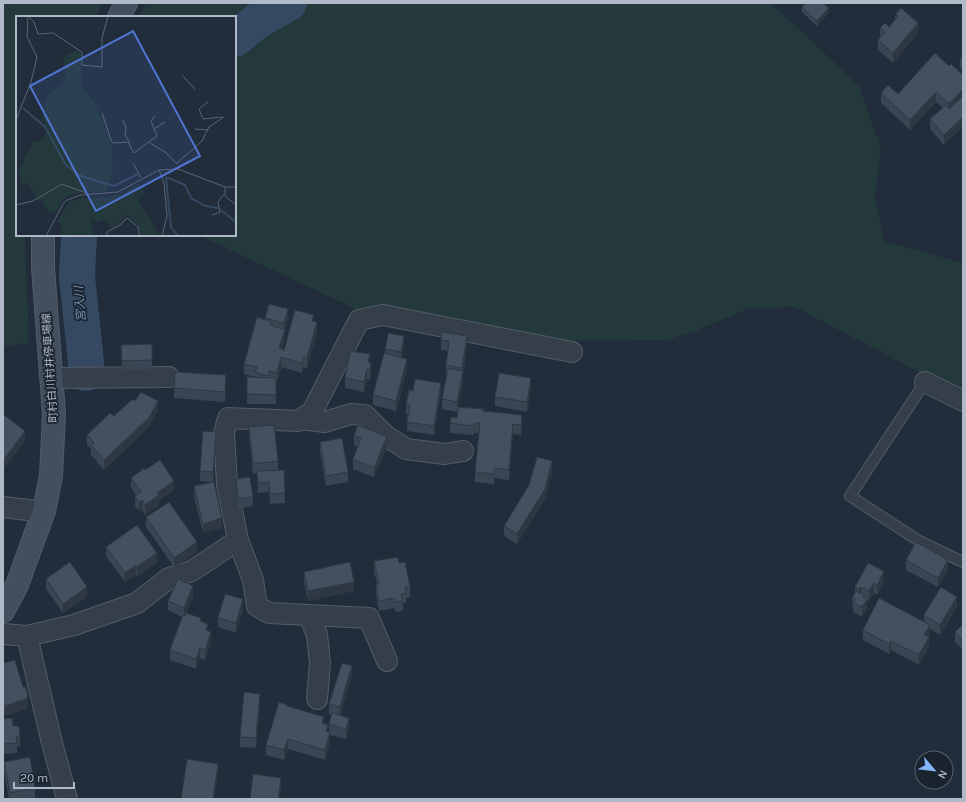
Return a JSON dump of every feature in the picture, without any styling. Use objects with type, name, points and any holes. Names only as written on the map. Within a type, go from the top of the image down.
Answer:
[{"type":"main road","name":"町村白川村井停車場線","points":[[3,611],[17,585],[44,511],[51,476],[54,414],[43,268],[43,236]]},
{"type":"street","points":[[387,661],[369,618],[269,613],[257,606],[253,580],[238,540],[227,484],[224,433],[228,418],[298,421],[312,412],[359,320],[383,315],[572,352]]},
{"type":"street","points":[[51,378],[169,377]]},
{"type":"street","points":[[925,382],[963,401]]},
{"type":"street","points":[[301,419],[325,422],[351,414],[365,415],[386,436],[406,449],[445,454],[463,451]]},
{"type":"street","points":[[3,507],[44,511]]},
{"type":"street","points":[[3,634],[27,636],[74,625],[137,603],[169,578],[192,571],[238,540]]},
{"type":"street","points":[[309,615],[317,635],[320,663],[317,699]]},
{"type":"street","points":[[27,636],[51,739],[67,799]]},
{"type":"lane","points":[[925,382],[850,496],[919,542],[963,562]]},
{"type":"green space","points":[[3,3],[103,3],[96,16],[16,16],[16,236],[25,236],[29,343],[3,347]]},
{"type":"green space","points":[[146,3],[770,3],[859,86],[881,148],[875,197],[884,241],[963,263],[963,395],[795,307],[750,308],[698,330],[667,340],[570,341],[498,332],[382,305],[360,311],[200,236],[236,236],[236,16],[140,16]]},
{"type":"building","points":[[805,3],[823,3],[829,8],[817,21],[802,7]]},
{"type":"building","points":[[901,8],[918,23],[893,53],[878,40],[885,32],[880,28],[885,23],[889,27],[898,16],[895,15]]},
{"type":"building","points":[[935,53],[949,66],[951,64],[963,75],[963,89],[949,104],[936,92],[910,120],[881,93],[888,85],[898,94]]},
{"type":"building","points":[[963,96],[963,117],[944,135],[930,119],[946,105],[949,109]]},
{"type":"building","points":[[269,304],[288,309],[284,323],[265,318]]},
{"type":"building","points":[[295,310],[314,315],[312,321],[317,322],[307,358],[303,357],[302,363],[281,357],[277,373],[269,371],[268,376],[255,372],[257,367],[244,364],[257,317],[271,322],[270,325],[285,330],[279,348],[284,350]]},
{"type":"building","points":[[442,332],[467,336],[462,368],[446,365],[449,341],[441,340]]},
{"type":"building","points":[[388,333],[404,336],[401,352],[385,349]]},
{"type":"building","points":[[152,344],[152,360],[122,361],[121,345]]},
{"type":"building","points":[[350,351],[370,354],[368,362],[371,362],[370,370],[367,369],[364,382],[345,378]]},
{"type":"building","points":[[384,353],[407,359],[396,401],[373,395]]},
{"type":"building","points":[[448,368],[463,371],[457,402],[442,399]]},
{"type":"building","points":[[175,372],[226,375],[225,392],[174,388]]},
{"type":"building","points":[[499,373],[531,378],[527,402],[495,397]]},
{"type":"building","points":[[247,377],[276,378],[276,395],[247,394]]},
{"type":"building","points":[[415,379],[441,383],[434,426],[407,422],[410,405],[406,404],[409,390],[413,391]]},
{"type":"building","points":[[141,392],[158,401],[149,418],[104,460],[91,445],[94,443],[87,435],[110,413],[114,416],[133,399],[135,401]]},
{"type":"building","points":[[458,407],[484,409],[483,411],[522,415],[521,425],[513,424],[509,470],[494,468],[494,474],[475,472],[480,423],[474,423],[474,426],[450,423],[451,417],[457,418]]},
{"type":"building","points":[[3,414],[25,431],[3,461]]},
{"type":"building","points":[[274,425],[278,461],[253,464],[249,427]]},
{"type":"building","points":[[358,425],[387,437],[374,468],[353,459],[361,438],[354,435]]},
{"type":"building","points":[[203,431],[216,432],[213,472],[200,471]]},
{"type":"building","points":[[342,438],[348,472],[326,476],[320,442]]},
{"type":"building","points":[[537,457],[552,461],[545,489],[517,534],[504,526],[529,485]]},
{"type":"building","points":[[160,460],[174,481],[157,493],[159,495],[145,505],[142,500],[139,502],[135,496],[141,492],[131,478],[144,468],[145,470]]},
{"type":"building","points":[[284,470],[285,493],[270,494],[269,482],[258,483],[257,471]]},
{"type":"building","points":[[250,477],[253,497],[238,499],[236,479]]},
{"type":"building","points":[[214,482],[222,518],[203,524],[194,486]]},
{"type":"building","points":[[169,502],[197,542],[174,558],[146,517]]},
{"type":"building","points":[[137,525],[157,553],[137,567],[136,565],[125,573],[106,547]]},
{"type":"building","points":[[916,542],[948,560],[938,578],[906,560]]},
{"type":"building","points":[[398,557],[399,563],[405,562],[410,587],[405,588],[406,593],[401,594],[403,601],[396,602],[394,598],[379,601],[376,584],[379,584],[374,561]]},
{"type":"building","points":[[70,562],[87,587],[63,604],[46,579]]},
{"type":"building","points":[[350,562],[354,582],[308,591],[304,572]]},
{"type":"building","points":[[868,563],[884,571],[877,585],[874,583],[869,591],[861,587],[859,589],[855,587]]},
{"type":"building","points":[[178,579],[193,586],[184,608],[168,601]]},
{"type":"building","points":[[941,587],[957,597],[940,625],[924,615]]},
{"type":"building","points":[[856,591],[864,595],[863,597],[867,599],[862,607],[853,603],[855,599],[852,598]]},
{"type":"building","points":[[225,594],[243,599],[236,623],[218,618]]},
{"type":"building","points":[[879,598],[930,625],[924,635],[929,637],[919,655],[891,641],[889,644],[863,630]]},
{"type":"building","points":[[186,613],[201,618],[200,621],[208,624],[206,630],[211,632],[205,650],[200,648],[196,659],[170,650],[183,615],[185,616]]},
{"type":"building","points":[[963,624],[963,639],[962,640],[955,632]]},
{"type":"building","points":[[15,660],[23,687],[25,687],[28,695],[26,699],[5,706],[3,700],[3,663]]},
{"type":"building","points":[[342,663],[352,666],[340,707],[329,704]]},
{"type":"building","points":[[244,692],[260,694],[256,738],[240,737]]},
{"type":"building","points":[[279,702],[287,706],[324,717],[322,723],[328,725],[326,731],[330,732],[325,750],[288,739],[284,750],[266,745]]},
{"type":"building","points":[[332,713],[349,718],[346,729],[329,724]]},
{"type":"building","points":[[12,718],[13,726],[19,726],[20,736],[16,737],[17,743],[3,744],[3,719]]},
{"type":"building","points":[[30,757],[35,788],[10,793],[4,762]]},
{"type":"building","points":[[187,759],[218,764],[213,799],[181,799]]},
{"type":"building","points":[[253,774],[281,778],[278,799],[250,799]]},
{"type":"waterway","name":"宮入川","points":[[236,38],[257,21],[289,3]]},
{"type":"waterway","name":"宮入川","points":[[79,236],[77,277],[86,373]]}]
